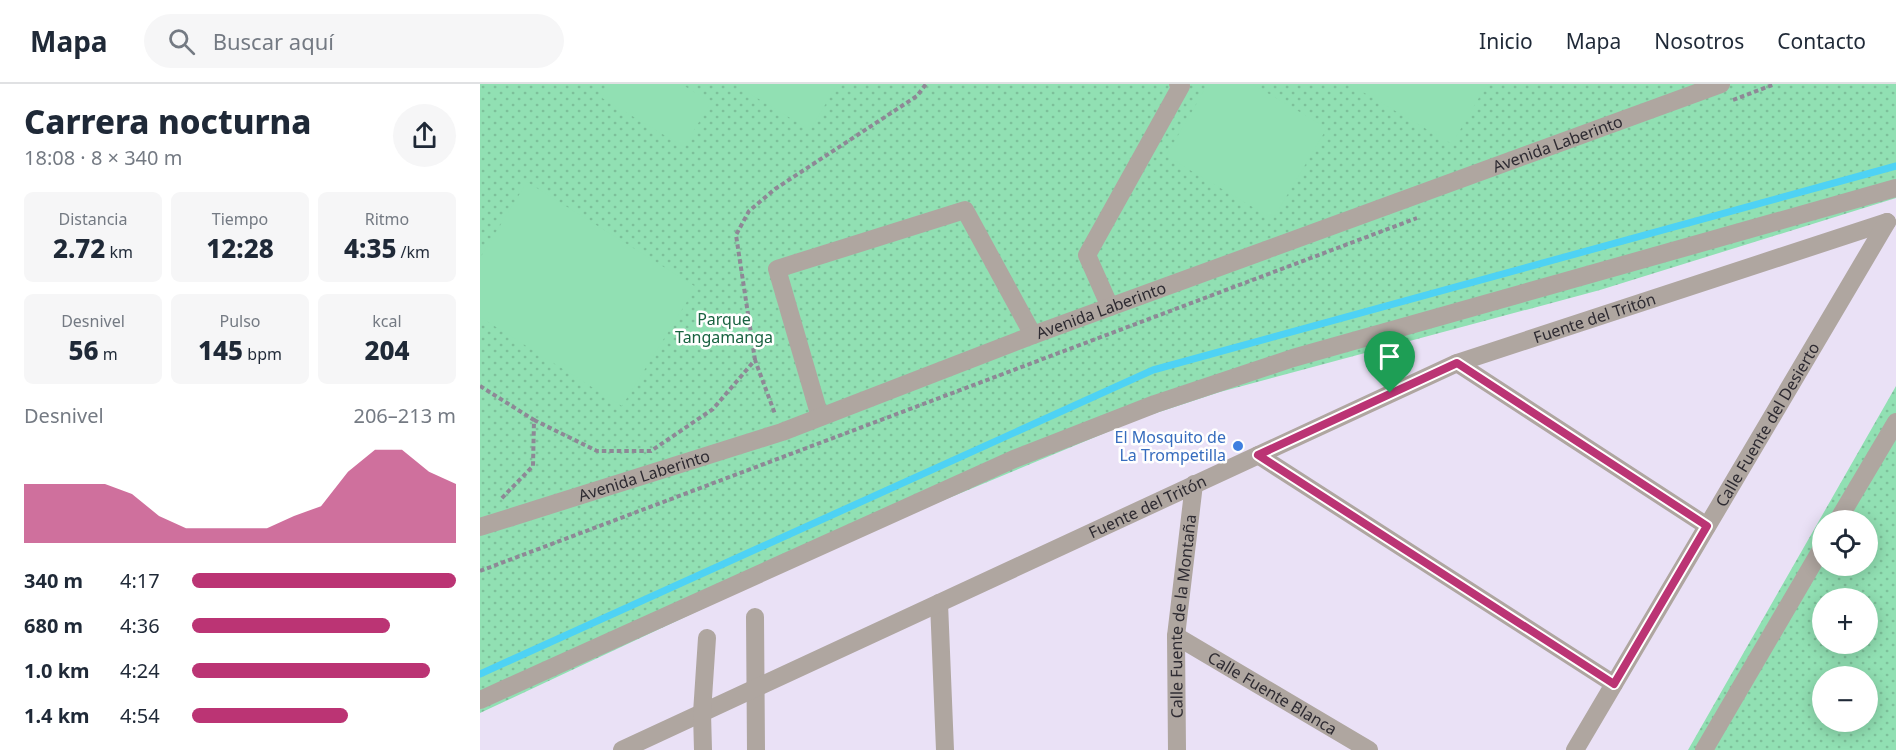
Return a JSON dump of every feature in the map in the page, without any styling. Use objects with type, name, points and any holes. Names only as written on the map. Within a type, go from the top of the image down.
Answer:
[{"type":"street","points":[[1110,307],[1088,255],[1181,86],[1178,84]]},
{"type":"street","name":"Avenida Laberinto","points":[[480,527],[782,432],[1033,335],[1721,84]]},
{"type":"street","points":[[480,700],[1014,459],[1155,404],[1293,358],[1896,188]]},
{"type":"street","points":[[820,417],[777,269],[965,210],[1033,335]]},
{"type":"street","name":"Fuente del Tritón","points":[[622,750],[1457,363],[1887,222]]},
{"type":"street","name":"Calle Fuente del Desierto","points":[[1575,750],[1887,222]]},
{"type":"street","points":[[1457,363],[1707,526]]},
{"type":"street","points":[[1844,510],[1896,422]]},
{"type":"street","points":[[1258,455],[1614,684]]},
{"type":"street","name":"Calle Fuente de la Montaña","points":[[1177,750],[1176,636],[1194,484]]},
{"type":"street","points":[[1704,750],[1812,565]]},
{"type":"street","points":[[939,603],[945,750]]},
{"type":"street","points":[[755,617],[756,750]]},
{"type":"street","name":"Calle Fuente Blanca","points":[[1176,636],[1369,750]]},
{"type":"street","points":[[703,750],[702,713],[707,638]]},
{"type":"path","points":[[782,432],[755,360],[736,235],[749,211],[775,189],[918,96],[926,84]]},
{"type":"path","points":[[1730,101],[1775,84]]},
{"type":"path","points":[[480,571],[1418,218]]},
{"type":"path","points":[[480,386],[534,420],[597,451],[651,451],[713,409],[755,360]]},
{"type":"path","points":[[495,505],[533,466],[534,420]]},
{"type":"green space","name":"Parque Tangamanga","points":[[480,84],[1896,84],[1896,198],[1600,290],[1220,392],[1141,418],[860,535],[480,713]]},
{"type":"green space","points":[[611,84],[681,84],[711,102],[684,147],[602,98]]},
{"type":"green space","points":[[734,84],[836,84],[837,85],[810,130]]},
{"type":"green space","points":[[1208,84],[1252,84],[1327,128],[1273,219],[1166,156]]},
{"type":"green space","points":[[1349,84],[1487,84],[1452,144]]},
{"type":"green space","points":[[527,182],[696,287],[622,406],[480,317],[480,258]]},
{"type":"green space","points":[[1896,386],[1896,750],[1688,750],[1812,533],[1812,576],[1878,576],[1878,510],[1825,510]]},
{"type":"waterway","points":[[480,674],[1153,370],[1896,166]]},
{"type":"place","name":"El Mosquito de La Trompetilla","points":[[1238,446]]},
{"type":"route","points":[[1457,363],[1707,526],[1614,684],[1258,455],[1390,393],[1457,363]]}]
